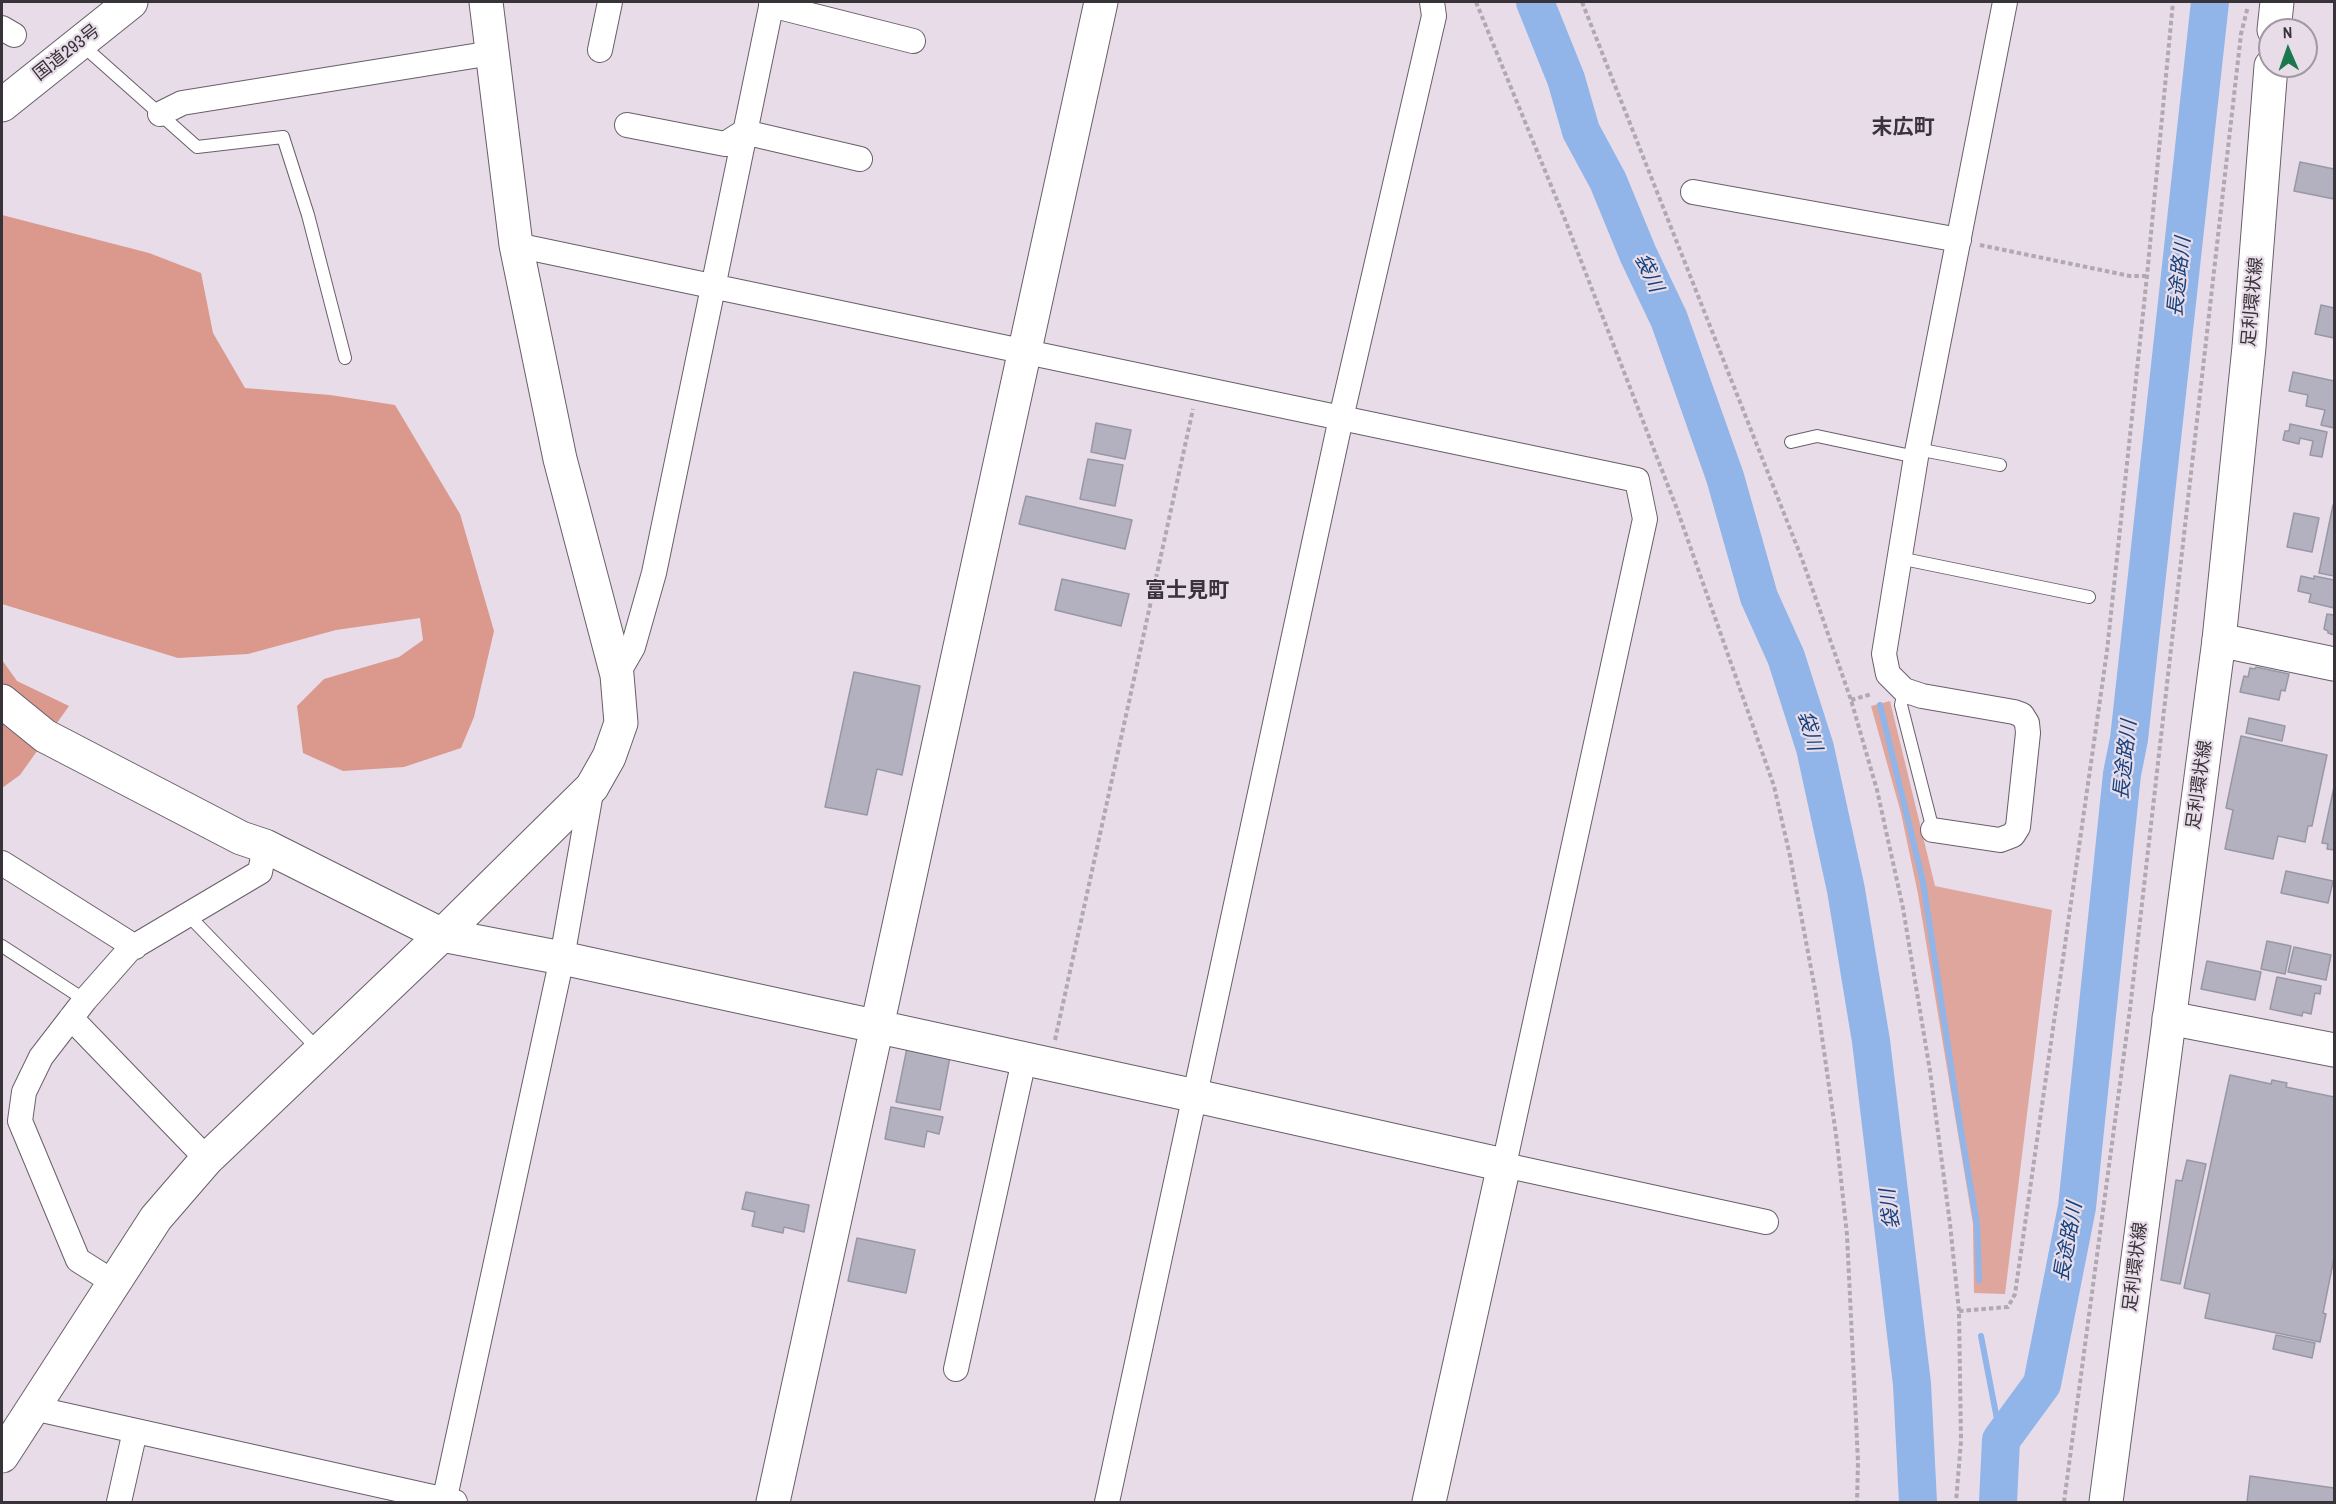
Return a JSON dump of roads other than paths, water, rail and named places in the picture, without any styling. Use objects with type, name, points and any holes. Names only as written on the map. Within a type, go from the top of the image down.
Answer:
[{"type":"main road","name":"国道293号","points":[[2,105],[131,2]]},
{"type":"main road","points":[[3,1451],[156,1218],[207,1159],[442,935],[592,787],[609,757],[621,723],[616,675],[560,459],[516,245],[486,2]]},
{"type":"main road","points":[[773,1503],[1101,2]]},
{"type":"main road","points":[[2262,3],[2269,18]]},
{"type":"main road","name":"足利環状線","points":[[2106,1503],[2219,640],[2249,347],[2270,78]]},
{"type":"main road","points":[[2219,640],[2334,664]]},
{"type":"main road","points":[[2,701],[45,736],[241,837],[265,846],[442,935],[562,958],[1504,1165],[1429,1503]]},
{"type":"main road","points":[[2169,1018],[2334,1050]]},
{"type":"street","points":[[600,50],[610,2]]},
{"type":"street","points":[[1107,1503],[1341,418],[1434,15],[1432,2]]},
{"type":"street","points":[[1933,830],[2000,840],[2013,835],[2018,827],[2028,733],[2027,723],[2022,715],[2014,712],[1922,696],[1904,690],[1888,674],[1884,654],[1917,453],[2005,2]]},
{"type":"street","points":[[616,675],[633,647],[654,573],[771,3],[913,41]]},
{"type":"street","points":[[160,114],[182,103],[492,53]]},
{"type":"street","points":[[627,126],[725,144],[744,132],[860,159]]},
{"type":"street","points":[[1694,192],[1959,240]]},
{"type":"street","points":[[516,245],[1637,480],[1645,519],[1504,1165],[1766,1222]]},
{"type":"street","points":[[33,1408],[448,1502],[562,958],[592,787]]},
{"type":"street","points":[[113,1282],[78,1260],[20,1121],[24,1092],[41,1057],[78,1009],[130,950],[260,872],[265,846]]},
{"type":"street","points":[[2,863],[135,947]]},
{"type":"street","points":[[78,1009],[207,1159]]},
{"type":"street","points":[[956,1369],[1037,1062]]},
{"type":"street","points":[[119,1503],[135,1431]]},
{"type":"lane","points":[[80,43],[197,147],[283,137],[308,215],[345,358]]},
{"type":"lane","points":[[1791,442],[1818,436],[2000,465]]},
{"type":"lane","points":[[1899,558],[2089,597]]},
{"type":"lane","points":[[1904,690],[1901,705],[1933,830]]},
{"type":"lane","points":[[189,916],[320,1051]]},
{"type":"lane","points":[[2,946],[78,1009]]},
{"type":"waterway","name":"袋川","points":[[1535,2],[1566,79],[1581,131],[1608,181],[1638,254],[1669,319],[1725,477],[1759,597],[1786,657],[1815,748],[1846,890],[1871,1041],[1912,1384],[1918,1502]]},
{"type":"waterway","name":"長途路川","points":[[1998,1502],[2001,1440],[2042,1384],[2077,1207],[2122,774],[2129,739],[2210,2]]},
{"type":"waterway","points":[[1880,705],[1923,882],[1977,1224],[1979,1280]]},
{"type":"waterway","points":[[1981,1336],[2001,1440]]},
{"type":"district","name":"末広町","points":[[1903,128]]},
{"type":"district","name":"富士見町","points":[[1187,591]]}]
